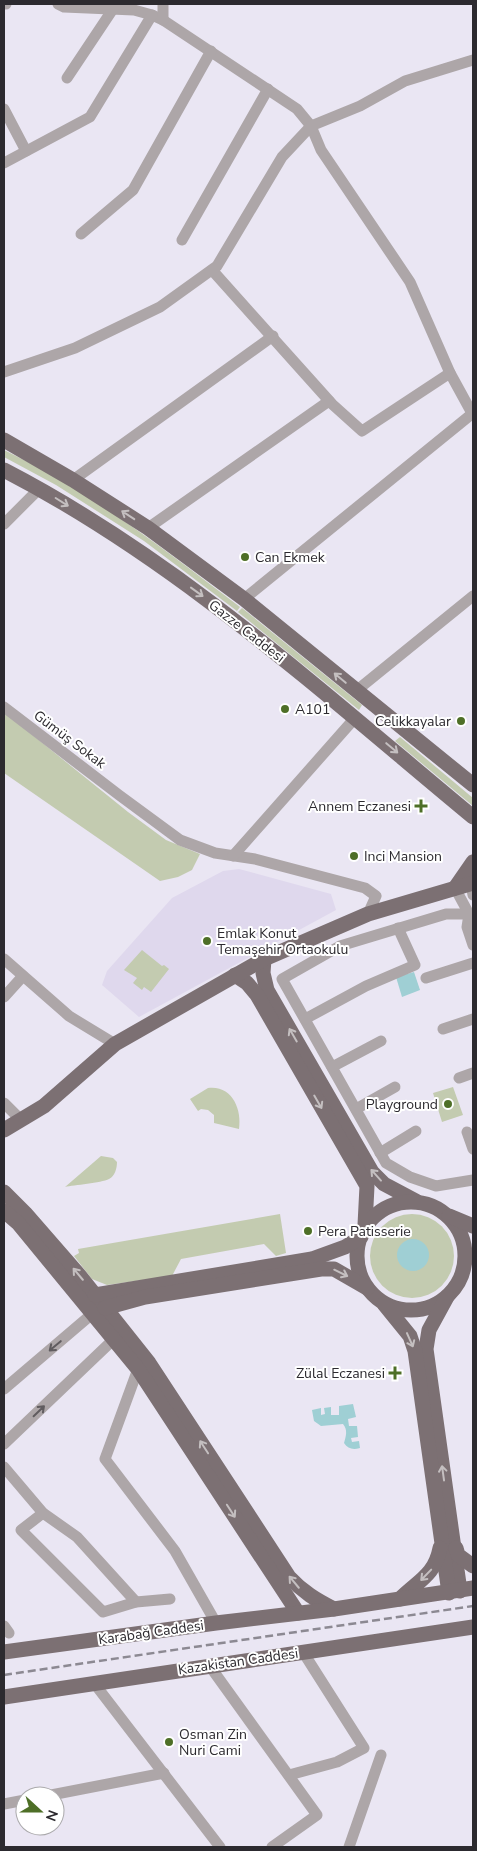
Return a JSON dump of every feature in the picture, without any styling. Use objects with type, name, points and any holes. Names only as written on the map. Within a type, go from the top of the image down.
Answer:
[{"type":"main road","name":"Gazze Caddesi","points":[[4,440],[73,480],[148,528],[244,598],[473,785]]},
{"type":"main road","name":"Gazze Caddesi","points":[[4,470],[40,488],[132,545],[218,607],[356,718],[473,817]]},
{"type":"main road","points":[[447,795],[473,825]]},
{"type":"main road","points":[[454,888],[473,862]]},
{"type":"main road","points":[[4,1130],[44,1106],[115,1044],[264,958],[368,914],[454,888],[473,888]]},
{"type":"main road","points":[[264,958],[263,973],[267,990],[372,1172],[384,1184],[416,1202],[433,1206],[473,1226]]},
{"type":"main road","points":[[235,975],[247,983],[257,995],[367,1186],[363,1231],[357,1254],[360,1272],[368,1289]]},
{"type":"main road","points":[[4,1192],[95,1295],[98,1311],[114,1340],[138,1369],[298,1613]]},
{"type":"main road","points":[[95,1295],[312,1259],[345,1247],[382,1210],[399,1203],[416,1202]]},
{"type":"main road","points":[[4,1210],[148,1363],[289,1577],[313,1599],[334,1609]]},
{"type":"main road","points":[[448,1215],[459,1229],[465,1246],[465,1263],[460,1280]]},
{"type":"main road","points":[[461,1591],[447,1543],[426,1349],[429,1330],[449,1295],[473,1265]]},
{"type":"main road","points":[[98,1311],[145,1298],[322,1269],[334,1269],[368,1289],[381,1301],[410,1336],[415,1351],[442,1505]]},
{"type":"main road","points":[[381,1301],[398,1308],[416,1310],[434,1305],[449,1295]]},
{"type":"main road","points":[[447,1543],[458,1555],[473,1566]]},
{"type":"main road","points":[[400,1600],[429,1573],[438,1562],[447,1543]]},
{"type":"main road","name":"Karabağ Caddesi","points":[[4,1652],[461,1591]]},
{"type":"main road","name":"Kazakistan Caddesi","points":[[4,1697],[473,1627]]},
{"type":"street","points":[[58,4],[64,7],[134,10],[152,15],[211,51],[296,109],[312,126],[321,150],[410,282],[450,373],[473,414],[244,598]]},
{"type":"street","points":[[163,4],[163,20]]},
{"type":"street","points":[[67,78],[113,9]]},
{"type":"street","points":[[4,163],[90,117],[152,15]]},
{"type":"street","points":[[81,234],[133,190],[211,51]]},
{"type":"street","points":[[4,372],[74,348],[151,311],[212,270],[217,266],[282,157],[312,126],[360,106],[405,81],[473,60]]},
{"type":"street","points":[[182,240],[268,89]]},
{"type":"street","points":[[4,109],[26,151]]},
{"type":"street","points":[[212,270],[273,336],[329,401],[362,431],[450,373]]},
{"type":"street","points":[[73,480],[273,336]]},
{"type":"street","points":[[148,528],[329,401]]},
{"type":"street","points":[[4,524],[40,488]]},
{"type":"street","points":[[356,691],[473,596]]},
{"type":"street","name":"Gümüş Sokak","points":[[4,707],[180,840],[198,848],[255,859],[365,888],[376,896],[368,914]]},
{"type":"street","points":[[233,856],[356,718]]},
{"type":"street","points":[[454,888],[469,914],[467,927],[473,945]]},
{"type":"street","points":[[469,914],[446,914],[340,946],[282,979],[386,1163],[410,1177],[436,1186],[473,1180]]},
{"type":"street","points":[[305,1019],[366,986],[415,965],[398,928]]},
{"type":"street","points":[[4,958],[69,1016],[115,1044]]},
{"type":"street","points":[[426,978],[473,963]]},
{"type":"street","points":[[4,997],[23,976]]},
{"type":"street","points":[[443,1029],[473,1020]]},
{"type":"street","points":[[332,1067],[381,1041]]},
{"type":"street","points":[[459,1078],[473,1073]]},
{"type":"street","points":[[356,1109],[395,1087]]},
{"type":"street","points":[[4,1103],[21,1120]]},
{"type":"street","points":[[380,1153],[416,1130]]},
{"type":"street","points":[[467,1132],[473,1149]]},
{"type":"street","points":[[4,1389],[98,1311]]},
{"type":"street","points":[[4,1444],[114,1340]]},
{"type":"street","points":[[138,1369],[105,1459],[175,1551],[216,1623]]},
{"type":"street","points":[[4,1468],[43,1513],[77,1537],[136,1602]]},
{"type":"street","points":[[43,1513],[21,1530],[103,1612],[136,1602],[170,1599]]},
{"type":"street","points":[[289,1775],[337,1762],[364,1748],[303,1652]]},
{"type":"street","points":[[210,1665],[317,1816],[272,1847]]},
{"type":"street","points":[[94,1683],[220,1847]]},
{"type":"street","points":[[349,1847],[381,1755]]},
{"type":"street","points":[[65,1792],[164,1774]]},
{"type":"shaded area","name":"Emlak Konut Temaşehir Ortaokulu","points":[[239,869],[331,894],[336,910],[139,1017],[102,985],[107,971],[172,898],[223,871]]},
{"type":"green space","points":[[4,450],[67,484],[126,522],[240,607],[237,611],[144,541],[56,485],[4,457]]},
{"type":"green space","points":[[242,608],[362,705],[359,710],[238,612]]},
{"type":"green space","points":[[4,712],[128,812],[166,840],[200,854],[192,870],[178,877],[160,881],[4,773]]},
{"type":"green space","points":[[400,737],[473,798],[473,806],[395,741]]},
{"type":"green space","points":[[142,950],[162,966],[164,965],[169,969],[151,992],[144,987],[142,990],[133,983],[137,978],[124,970]]},
{"type":"green space","name":"Playground","points":[[453,1087],[463,1115],[442,1122],[433,1093]]},
{"type":"green space","points":[[208,1088],[223,1090],[234,1100],[239,1114],[239,1129],[214,1123],[214,1115],[208,1110],[201,1109],[198,1111],[190,1099]]},
{"type":"green space","points":[[101,1156],[113,1158],[117,1162],[117,1167],[111,1178],[100,1182],[65,1187]]},
{"type":"green space","points":[[280,1214],[286,1253],[276,1256],[264,1244],[181,1259],[172,1276],[107,1285],[92,1279],[74,1256],[79,1253],[78,1249]]},
{"type":"green space","points":[[412,1214],[428,1217],[442,1226],[451,1240],[454,1256],[451,1272],[442,1286],[428,1295],[412,1298],[396,1295],[382,1286],[373,1272],[370,1256],[373,1240],[382,1226],[396,1217]]},
{"type":"water","points":[[414,972],[420,990],[402,997],[396,977]]},
{"type":"water","points":[[413,1239],[424,1244],[429,1255],[424,1266],[413,1271],[402,1266],[397,1255],[402,1244]]},
{"type":"water","points":[[353,1404],[356,1417],[348,1419],[349,1426],[357,1426],[358,1437],[351,1438],[352,1442],[359,1441],[360,1448],[355,1449],[349,1448],[344,1443],[346,1431],[343,1424],[321,1426],[314,1421],[312,1410],[321,1408],[321,1415],[325,1414],[324,1408],[331,1407],[331,1415],[339,1415],[339,1406]]},
{"type":"railway","points":[[4,1675],[473,1606]]},
{"type":"place","name":"Can Ekmek","points":[[245,557]]},
{"type":"place","name":"A101","points":[[285,709]]},
{"type":"place","name":"Celikkayalar","points":[[461,721]]},
{"type":"place","name":"Annem Eczanesi","points":[[421,806]]},
{"type":"place","name":"Inci Mansion","points":[[354,856]]},
{"type":"place","name":"Emlak Konut Temaşehir Ortaokulu","points":[[207,941]]},
{"type":"place","name":"Playground","points":[[448,1104]]},
{"type":"place","name":"Pera Patisserie","points":[[308,1231]]},
{"type":"place","name":"Zülal Eczanesi","points":[[395,1373]]},
{"type":"place","name":"Osman Zin Nuri Cami","points":[[169,1742]]}]
